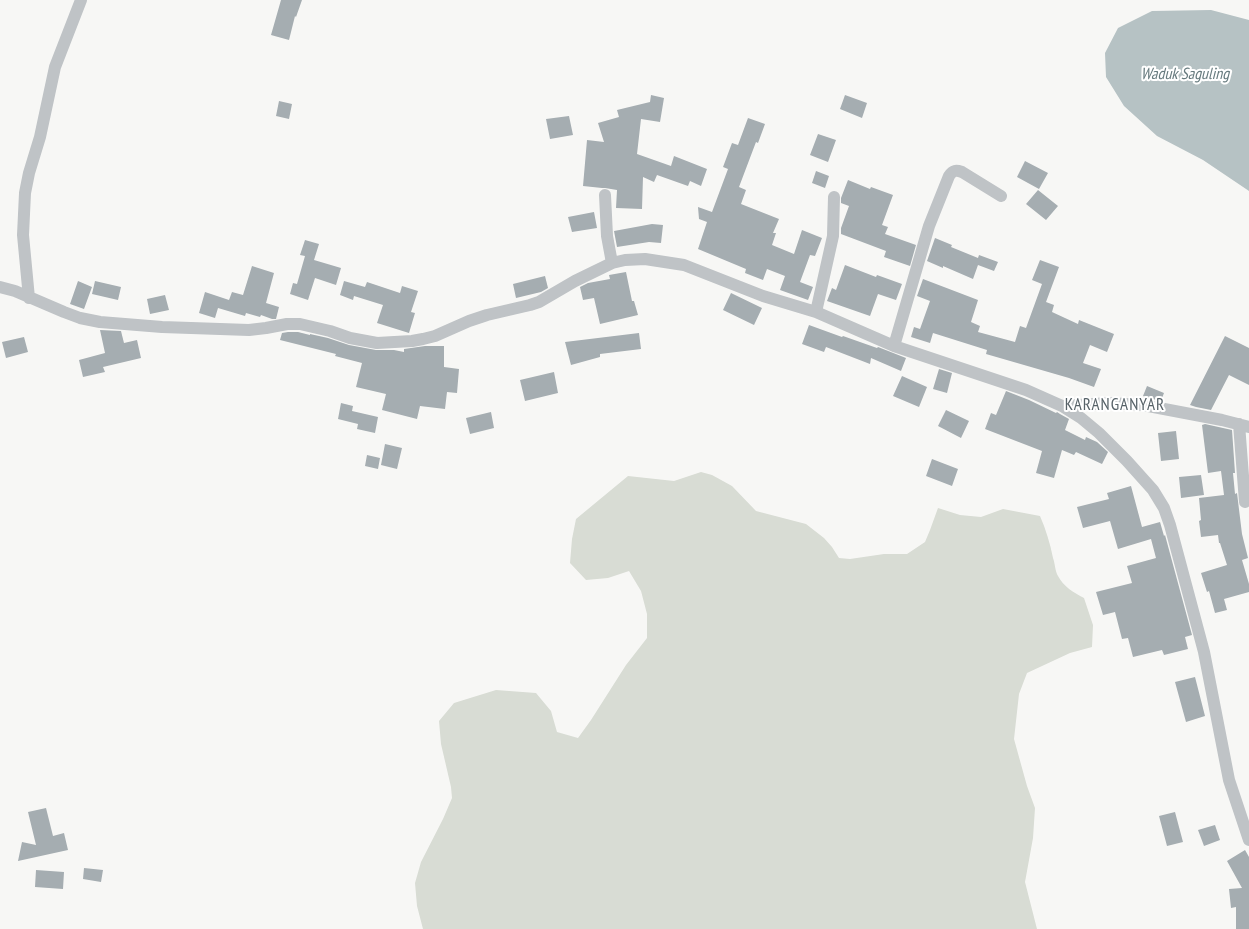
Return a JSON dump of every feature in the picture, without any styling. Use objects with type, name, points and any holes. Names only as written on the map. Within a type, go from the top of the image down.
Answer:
[{"type":"street","points":[[29,298],[23,235],[25,193],[28,177],[40,137],[53,74],[81,0]]},
{"type":"street","points":[[894,346],[929,226],[949,176],[956,170],[962,172],[1001,196]]},
{"type":"street","points":[[605,195],[607,236],[612,263]]},
{"type":"street","points":[[816,312],[832,236],[834,197]]},
{"type":"street","points":[[0,287],[15,291],[80,318],[100,322],[162,327],[249,330],[287,324],[300,324],[362,341],[377,343],[412,341],[435,336],[487,315],[540,302],[575,281],[612,263],[625,260],[645,259],[684,265],[763,296],[816,312],[894,346],[1026,390],[1062,406],[1081,418],[1099,433],[1127,460],[1153,490],[1164,508],[1170,525],[1204,652],[1229,780],[1249,840]]},
{"type":"street","points":[[1062,406],[1109,403],[1143,404],[1244,426],[1246,502]]},
{"type":"shaded area","points":[[701,472],[712,475],[732,486],[756,511],[806,524],[824,538],[839,558],[850,559],[884,554],[907,554],[925,542],[938,508],[960,515],[981,517],[1003,509],[1040,516],[1046,531],[1057,574],[1066,586],[1084,598],[1093,625],[1092,647],[1070,653],[1027,673],[1019,694],[1014,739],[1027,786],[1035,808],[1033,838],[1025,882],[1037,929],[423,929],[417,906],[415,883],[421,862],[452,798],[451,787],[441,744],[439,721],[454,703],[496,690],[536,693],[551,711],[557,732],[578,738],[626,665],[647,638],[647,614],[641,591],[629,571],[608,578],[586,580],[570,563],[572,539],[576,519],[628,476],[674,481]]},
{"type":"water","name":"Waduk Saguling","points":[[1211,10],[1249,20],[1249,191],[1203,160],[1157,136],[1124,106],[1106,77],[1105,53],[1118,28],[1152,11]]},
{"type":"building","points":[[281,0],[302,0],[296,17],[295,16],[289,40],[271,35]]},
{"type":"building","points":[[651,95],[664,98],[660,122],[641,119],[637,154],[671,166],[674,156],[707,169],[701,186],[690,181],[688,186],[657,175],[654,182],[643,177],[642,209],[616,208],[617,190],[583,186],[587,140],[604,142],[598,123],[619,117],[617,110],[650,102]]},
{"type":"building","points":[[845,95],[867,103],[862,118],[840,109]]},
{"type":"building","points":[[279,101],[292,104],[289,119],[276,116]]},
{"type":"building","points":[[569,116],[573,135],[550,139],[546,119]]},
{"type":"building","points":[[748,118],[765,124],[758,143],[756,142],[739,187],[746,190],[741,204],[779,219],[773,233],[776,233],[772,245],[794,254],[802,230],[822,238],[815,256],[810,255],[800,282],[813,287],[808,300],[780,290],[785,276],[767,269],[763,280],[745,273],[746,269],[698,249],[707,222],[699,219],[698,207],[712,212],[728,169],[723,167],[732,143],[738,145]]},
{"type":"building","points":[[818,134],[836,140],[828,162],[810,155]]},
{"type":"building","points":[[1025,161],[1048,173],[1039,189],[1017,177]]},
{"type":"building","points":[[816,171],[829,176],[825,188],[812,183]]},
{"type":"building","points":[[848,180],[870,189],[871,187],[893,195],[882,225],[888,227],[885,234],[916,245],[910,266],[884,257],[886,251],[841,234],[841,228],[849,206],[841,203],[841,198]]},
{"type":"building","points":[[1038,190],[1058,206],[1046,220],[1026,204]]},
{"type":"building","points":[[594,212],[597,228],[572,232],[568,217]]},
{"type":"building","points":[[652,224],[663,225],[661,243],[649,242],[617,247],[614,231]]},
{"type":"building","points":[[935,238],[952,245],[951,247],[978,258],[979,255],[998,262],[994,271],[978,265],[973,279],[927,261]]},
{"type":"building","points":[[305,240],[319,244],[314,260],[341,268],[336,285],[315,278],[308,300],[290,294],[293,283],[297,284],[305,256],[300,255]]},
{"type":"building","points":[[1040,260],[1059,267],[1046,302],[1054,305],[1052,312],[1078,324],[1079,320],[1114,334],[1107,352],[1090,345],[1083,363],[1101,369],[1094,387],[1069,378],[986,354],[987,350],[933,333],[930,343],[911,337],[914,327],[920,329],[930,301],[917,296],[923,279],[978,300],[971,322],[980,326],[978,332],[1015,342],[1020,326],[1026,328],[1042,284],[1032,280]]},
{"type":"building","points":[[845,265],[876,277],[877,275],[902,284],[896,300],[878,294],[870,316],[827,301],[832,288],[836,290]]},
{"type":"building","points":[[252,266],[274,273],[266,303],[279,307],[276,319],[246,313],[245,316],[218,308],[215,318],[199,313],[205,292],[229,300],[232,292],[243,295]]},
{"type":"building","points":[[626,272],[632,301],[634,301],[638,315],[600,324],[594,298],[583,300],[580,287],[588,283],[610,279],[609,275]]},
{"type":"building","points":[[545,276],[548,288],[541,292],[516,298],[513,284]]},
{"type":"building","points":[[78,281],[92,287],[84,309],[70,304]]},
{"type":"building","points":[[95,281],[121,287],[118,300],[92,294]]},
{"type":"building","points":[[344,281],[365,287],[367,282],[400,293],[402,286],[418,291],[411,312],[415,313],[409,333],[377,323],[383,305],[354,296],[353,300],[340,295]]},
{"type":"building","points":[[731,293],[762,308],[754,325],[723,310]]},
{"type":"building","points":[[165,295],[169,310],[150,314],[147,299]]},
{"type":"building","points":[[809,325],[842,337],[843,336],[877,348],[878,347],[906,358],[901,371],[871,358],[870,364],[826,347],[824,352],[802,344]]},
{"type":"building","points":[[100,330],[121,331],[124,343],[137,340],[141,358],[103,367],[105,372],[83,377],[79,360],[105,353]]},
{"type":"building","points":[[288,332],[310,334],[349,345],[376,350],[394,350],[404,352],[404,349],[425,346],[444,346],[444,367],[459,369],[457,393],[447,392],[445,409],[420,406],[417,419],[382,410],[386,394],[356,387],[362,363],[335,356],[336,354],[280,340],[282,333]]},
{"type":"building","points":[[639,333],[641,349],[600,354],[600,357],[571,365],[565,342]]},
{"type":"building","points":[[1225,336],[1249,348],[1249,385],[1229,375],[1211,410],[1190,405]]},
{"type":"building","points":[[24,337],[28,352],[6,358],[2,342]]},
{"type":"building","points":[[939,369],[952,373],[947,393],[933,389]]},
{"type":"building","points":[[554,372],[558,393],[525,401],[520,380]]},
{"type":"building","points":[[902,376],[927,387],[919,407],[893,396]]},
{"type":"building","points":[[1147,386],[1164,393],[1161,401],[1143,396]]},
{"type":"building","points":[[1006,391],[1056,413],[1057,412],[1069,419],[1065,430],[1085,440],[1086,437],[1097,442],[1108,452],[1102,464],[1076,452],[1074,455],[1062,450],[1054,478],[1036,473],[1042,451],[985,429],[991,413],[996,415]]},
{"type":"building","points":[[341,403],[353,406],[352,411],[378,417],[375,433],[357,429],[358,424],[338,419]]},
{"type":"building","points":[[946,410],[969,421],[961,438],[938,426]]},
{"type":"building","points":[[491,412],[494,428],[470,434],[466,418]]},
{"type":"building","points":[[1205,424],[1232,430],[1235,494],[1237,493],[1242,534],[1248,558],[1242,560],[1249,584],[1249,592],[1224,599],[1227,610],[1215,613],[1209,591],[1207,592],[1201,573],[1227,565],[1219,543],[1218,535],[1201,537],[1199,498],[1224,495],[1221,471],[1208,473],[1202,425]]},
{"type":"building","points":[[1176,431],[1179,459],[1161,461],[1158,433]]},
{"type":"building","points":[[385,444],[402,448],[397,469],[381,465]]},
{"type":"building","points":[[367,455],[380,458],[378,469],[365,466]]},
{"type":"building","points":[[932,459],[958,469],[952,486],[926,476]]},
{"type":"building","points":[[1201,475],[1204,495],[1181,498],[1179,477]]},
{"type":"building","points":[[1131,486],[1142,527],[1160,522],[1164,536],[1165,535],[1192,635],[1185,637],[1188,649],[1164,655],[1162,650],[1133,657],[1128,638],[1122,639],[1115,612],[1103,615],[1096,592],[1132,583],[1127,566],[1156,558],[1151,539],[1118,549],[1110,521],[1083,528],[1077,507],[1109,499],[1107,493]]},
{"type":"building","points":[[1195,677],[1205,716],[1186,722],[1175,682]]},
{"type":"building","points":[[46,808],[53,836],[64,833],[68,850],[18,861],[22,842],[36,845],[28,812]]},
{"type":"building","points":[[1175,812],[1183,842],[1167,846],[1159,816]]},
{"type":"building","points":[[1215,825],[1220,840],[1204,846],[1198,830]]},
{"type":"building","points":[[1245,850],[1249,857],[1249,929],[1236,929],[1236,907],[1231,908],[1229,889],[1242,888],[1227,861]]},
{"type":"building","points":[[84,868],[103,870],[101,882],[83,879]]},
{"type":"building","points":[[36,870],[64,872],[63,889],[35,887]]},
{"type":"district","name":"KARANGANYAR","points":[[1115,405]]}]
